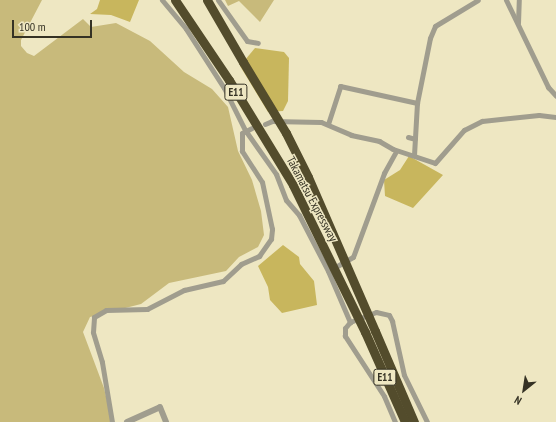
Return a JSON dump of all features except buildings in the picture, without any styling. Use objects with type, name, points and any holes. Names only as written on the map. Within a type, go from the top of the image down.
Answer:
[{"type":"highway","name":"Takamatsu Expressway","points":[[175,0],[229,80],[293,185],[365,332],[405,422]]},
{"type":"highway","name":"Takamatsu Expressway","points":[[207,0],[286,133],[308,177],[414,422]]},
{"type":"street","points":[[162,0],[186,30],[224,88],[245,130],[276,174],[286,200],[299,215],[328,271],[350,322]]},
{"type":"street","points":[[218,0],[247,41],[258,43]]},
{"type":"street","points":[[414,155],[417,103],[427,44],[435,26],[478,0]]},
{"type":"street","points":[[506,0],[548,87],[556,96]]},
{"type":"street","points":[[518,26],[519,0]]},
{"type":"street","points":[[328,124],[340,86],[417,103]]},
{"type":"street","points":[[264,124],[313,121],[328,124],[351,135],[379,141],[396,151],[437,162],[447,147],[464,130],[482,121],[540,115],[556,117]]},
{"type":"street","points":[[245,130],[252,128]]},
{"type":"street","points":[[112,422],[102,362],[93,332],[94,317],[106,310],[147,309],[184,290],[224,281],[241,264],[259,256],[271,239],[272,229],[262,182],[242,151],[241,142],[245,130]]},
{"type":"street","points":[[408,137],[415,139]]},
{"type":"street","points":[[328,271],[353,257],[384,173],[396,151]]},
{"type":"street","points":[[395,422],[384,396],[348,343],[345,328],[350,322],[376,312],[389,315],[404,375],[427,422]]},
{"type":"street","points":[[127,422],[160,407],[166,422]]},
{"type":"shaded area","points":[[0,0],[42,0],[21,40],[21,46],[27,53],[34,56],[83,19],[91,27],[116,23],[150,41],[184,72],[212,89],[228,107],[238,151],[252,180],[261,211],[264,235],[258,247],[239,257],[226,271],[169,283],[141,304],[90,317],[83,332],[104,388],[112,422],[0,422]]},
{"type":"shaded area","points":[[100,0],[139,0],[130,22],[111,15],[90,14],[97,9]]},
{"type":"shaded area","points":[[225,0],[274,0],[260,22],[239,1],[228,6]]},
{"type":"shaded area","points":[[255,48],[284,52],[289,58],[288,101],[283,111],[268,112],[240,66]]},
{"type":"shaded area","points":[[409,156],[443,175],[413,208],[385,196],[384,180],[400,170]]},
{"type":"shaded area","points":[[283,245],[299,257],[300,264],[314,281],[317,305],[282,313],[270,300],[268,287],[258,266]]}]
